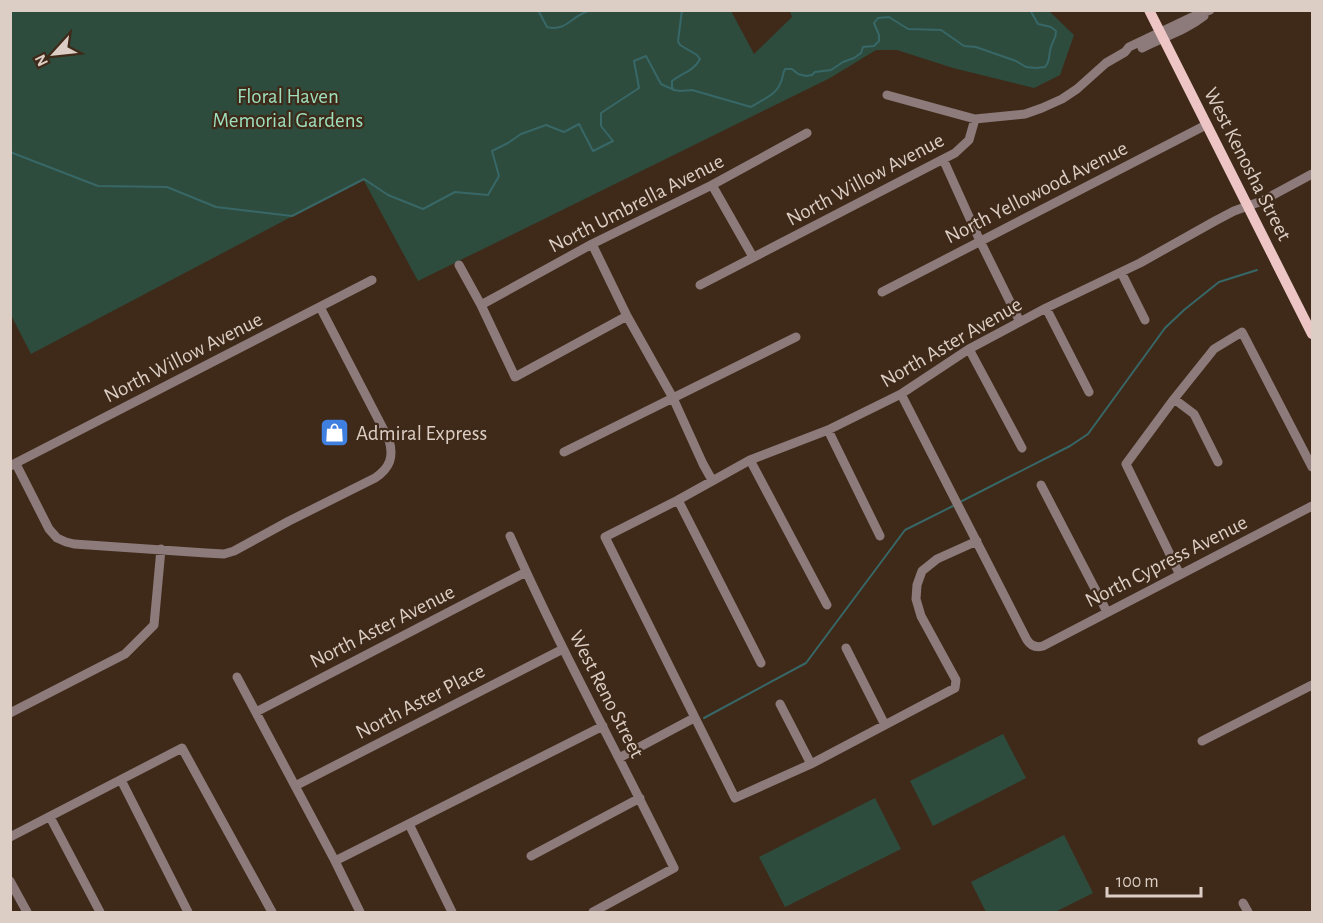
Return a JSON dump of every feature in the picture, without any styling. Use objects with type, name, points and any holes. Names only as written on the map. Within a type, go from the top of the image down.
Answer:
[{"type":"main road","name":"West Kenosha Street","points":[[1149,10],[1312,334]]},
{"type":"street","points":[[887,95],[975,119],[1024,114],[1062,99],[1129,47],[1161,35],[1210,10]]},
{"type":"street","name":"North Willow Avenue","points":[[700,285],[955,153],[969,140],[975,119]]},
{"type":"street","name":"North Yellowood Avenue","points":[[882,292],[1206,125]]},
{"type":"street","name":"North Umbrella Avenue","points":[[481,305],[592,244],[712,185],[807,133]]},
{"type":"street","points":[[943,159],[1020,322]]},
{"type":"street","name":"North Aster Avenue","points":[[694,718],[605,537],[750,460],[828,430],[901,393],[969,349],[1046,308],[1163,251],[1215,221],[1262,201],[1312,174]]},
{"type":"street","points":[[712,185],[753,257]]},
{"type":"street","points":[[592,244],[627,316],[673,398],[712,480]]},
{"type":"street","points":[[459,265],[515,377],[627,316]]},
{"type":"street","points":[[1121,272],[1145,320]]},
{"type":"street","name":"North Willow Avenue","points":[[13,465],[372,280]]},
{"type":"street","points":[[13,465],[49,529],[57,538],[74,544],[224,554],[234,551],[375,478],[390,462],[392,448],[389,440],[320,307]]},
{"type":"street","points":[[1046,308],[1089,392]]},
{"type":"street","points":[[1180,574],[1126,464],[1214,349],[1242,332],[1312,467]]},
{"type":"street","points":[[564,453],[796,338]]},
{"type":"street","points":[[969,349],[1022,448]]},
{"type":"street","points":[[619,758],[694,718],[735,798],[812,764],[955,688],[956,680],[921,616],[916,599],[917,585],[922,571],[937,559],[977,541],[901,393]]},
{"type":"street","points":[[1174,399],[1194,414],[1218,462]]},
{"type":"street","points":[[828,430],[880,536]]},
{"type":"street","points":[[750,460],[827,605]]},
{"type":"street","points":[[1041,485],[1107,612]]},
{"type":"street","points":[[678,500],[761,663]]},
{"type":"street","name":"North Cypress Avenue","points":[[977,541],[1027,640],[1032,645],[1043,646],[1312,506]]},
{"type":"street","name":"West Reno Street","points":[[510,536],[563,649],[674,868],[593,912]]},
{"type":"street","points":[[10,713],[125,654],[154,625],[161,549]]},
{"type":"street","name":"North Aster Avenue","points":[[255,712],[526,572]]},
{"type":"street","points":[[846,648],[885,725]]},
{"type":"street","name":"North Aster Place","points":[[295,786],[563,649]]},
{"type":"street","points":[[237,677],[360,912]]},
{"type":"street","points":[[1202,741],[1312,685]]},
{"type":"street","points":[[780,704],[812,764]]},
{"type":"street","points":[[335,861],[603,726]]},
{"type":"street","points":[[12,833],[50,817],[182,748],[272,912]]},
{"type":"street","points":[[121,780],[188,912]]},
{"type":"street","points":[[531,856],[640,798]]},
{"type":"street","points":[[50,817],[100,912]]},
{"type":"street","points":[[409,824],[452,912]]},
{"type":"street","points":[[10,880],[27,912]]},
{"type":"street","points":[[1243,903],[1248,912]]},
{"type":"green space","name":"Floral Haven Memorial Gardens","points":[[11,11],[731,11],[754,54],[792,17],[790,11],[1049,11],[1074,35],[1060,75],[1034,88],[953,68],[897,50],[876,50],[830,78],[418,281],[363,179],[31,354],[11,315]]},
{"type":"green space","points":[[1003,734],[1026,778],[933,826],[910,781]]},
{"type":"green space","points":[[875,798],[901,849],[785,907],[759,857]]},
{"type":"green space","points":[[1064,835],[1093,893],[1055,912],[986,912],[971,882]]},
{"type":"waterway","points":[[538,10],[547,27],[554,28],[565,25],[583,13],[599,10]]},
{"type":"waterway","points":[[682,10],[678,41],[680,45],[700,59],[691,69],[672,81],[674,90],[692,90],[751,107],[778,88],[785,69],[792,69],[806,76],[812,75],[815,72],[831,70],[854,58],[861,53],[863,47],[874,46],[879,41],[874,23],[878,18],[889,17],[908,29],[941,30],[964,46],[976,47],[1016,61],[1026,67],[1045,67],[1056,31],[1051,27],[1038,24],[1030,10]]},
{"type":"waterway","points":[[10,152],[98,186],[167,187],[216,207],[292,216],[364,179],[388,195],[423,209],[455,192],[488,195],[499,176],[492,151],[521,134],[546,125],[564,132],[579,124],[593,151],[613,141],[601,126],[601,113],[639,88],[634,61],[646,56],[661,84],[674,90]]},
{"type":"waterway","points":[[962,501],[1070,446],[1088,434],[1165,328],[1219,282],[1257,270]]},
{"type":"waterway","points":[[704,718],[806,663],[905,530],[953,506]]},
{"type":"place","name":"Admiral Express","points":[[335,433]]}]
